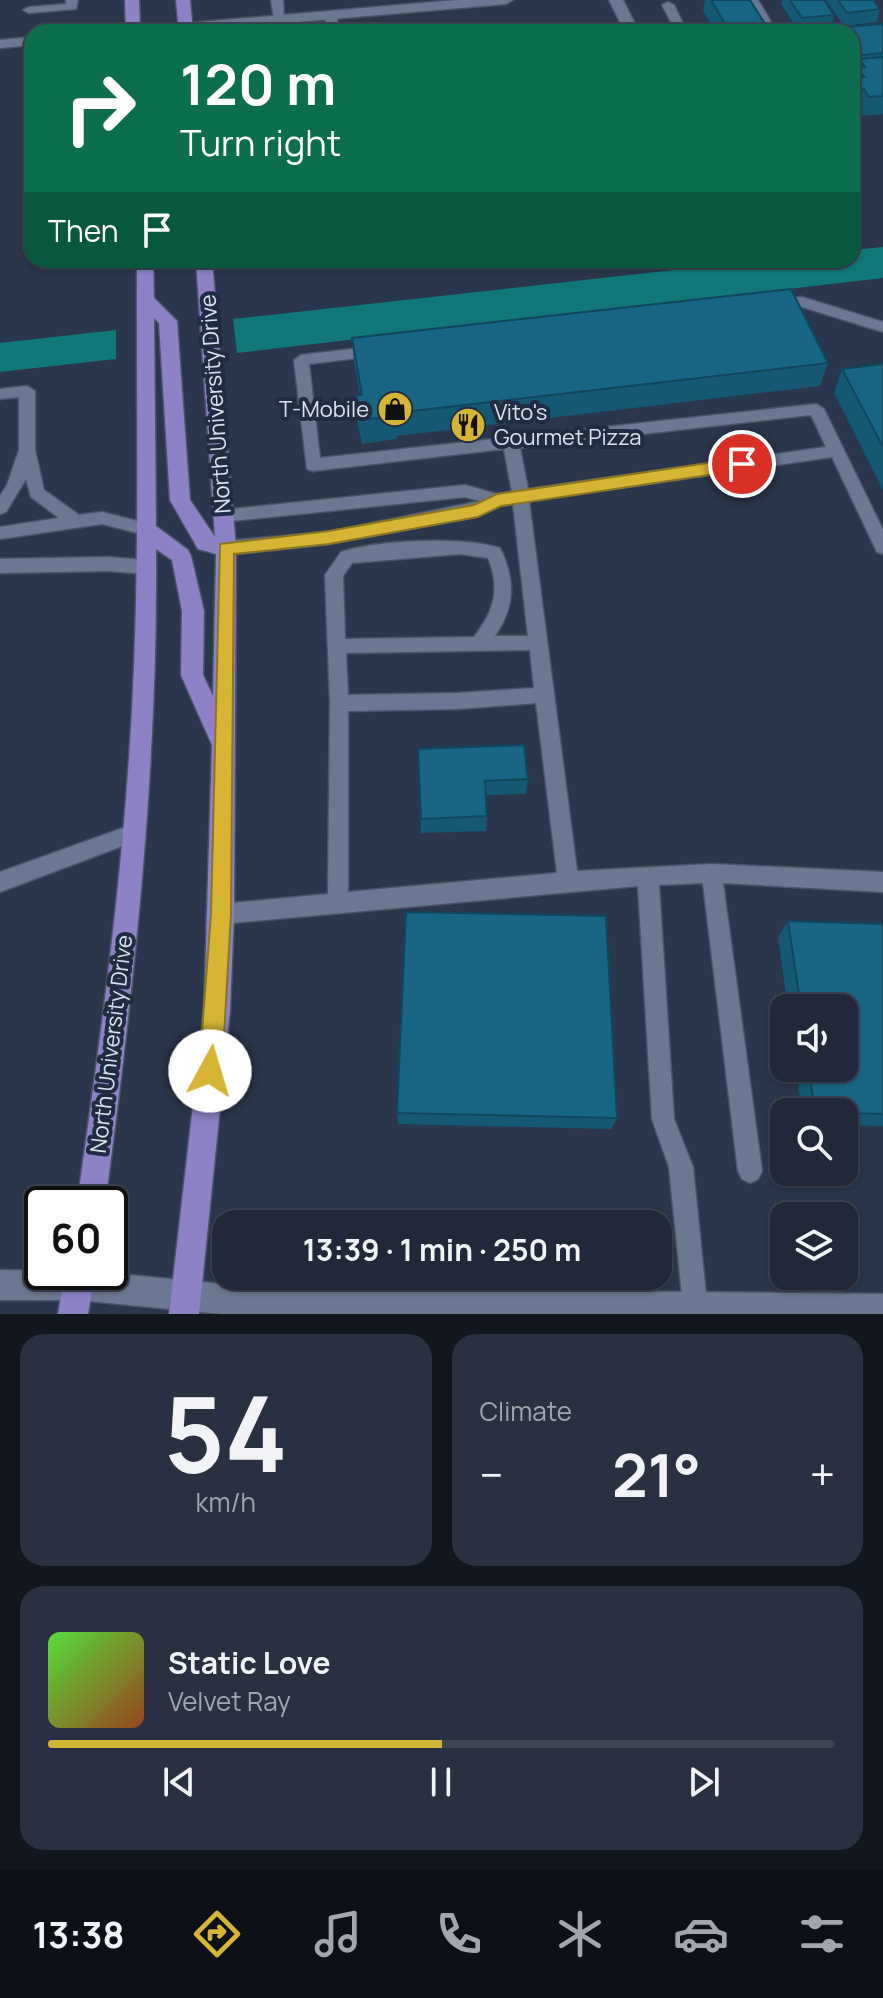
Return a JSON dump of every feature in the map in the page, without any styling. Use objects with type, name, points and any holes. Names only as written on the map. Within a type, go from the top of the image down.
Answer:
[{"type":"main road","points":[[132,0],[132,24]]},
{"type":"main road","points":[[183,0],[185,24]]},
{"type":"main road","name":"North University Drive","points":[[93,1186],[119,997],[141,757],[146,567],[145,268]]},
{"type":"main road","name":"North University Drive","points":[[185,1306],[217,1010],[221,914],[226,548],[205,268]]},
{"type":"main road","points":[[146,301],[168,321],[180,500],[205,543],[226,548]]},
{"type":"main road","points":[[145,529],[181,556],[193,611],[192,675],[223,743]]},
{"type":"street","points":[[233,24],[453,2],[506,0]]},
{"type":"street","points":[[616,0],[628,24]]},
{"type":"street","points":[[0,44],[24,42]]},
{"type":"street","points":[[0,1285],[24,1287]]},
{"type":"street","points":[[77,1290],[185,1306],[263,1303],[883,1309]]},
{"type":"lane","points":[[29,10],[72,7],[72,0]]},
{"type":"lane","points":[[277,0],[280,19]]},
{"type":"lane","points":[[752,0],[766,24]]},
{"type":"lane","points":[[668,5],[678,24]]},
{"type":"lane","points":[[330,15],[332,24]]},
{"type":"lane","points":[[755,307],[802,302],[883,327]]},
{"type":"lane","points":[[395,349],[301,360],[313,465],[816,409],[883,547]]},
{"type":"lane","points":[[0,394],[27,391],[27,450],[37,493],[76,522]]},
{"type":"lane","points":[[511,442],[522,497],[537,643],[568,882]]},
{"type":"lane","points":[[0,508],[15,487],[27,450]]},
{"type":"lane","points":[[226,548],[343,535],[478,510],[497,500],[836,451]]},
{"type":"lane","points":[[223,516],[465,491],[497,500]]},
{"type":"lane","points":[[0,533],[102,518],[145,529]]},
{"type":"lane","points":[[338,904],[339,703],[334,575],[347,557],[459,547],[481,548],[494,553],[502,571],[504,606],[477,646]]},
{"type":"lane","points":[[0,566],[146,567]]},
{"type":"lane","points":[[337,646],[537,643]]},
{"type":"lane","points":[[339,703],[458,701],[544,695]]},
{"type":"lane","points":[[0,882],[134,833]]},
{"type":"lane","points":[[221,914],[568,882],[712,873],[883,882]]},
{"type":"lane","points":[[712,873],[750,1171]]},
{"type":"lane","points":[[648,878],[663,1119],[681,1167],[695,1305]]},
{"type":"shaded area","points":[[883,247],[883,278],[237,353],[233,319],[691,268],[860,268],[860,249]]},
{"type":"shaded area","points":[[116,330],[116,359],[0,372],[0,343]]},
{"type":"building","points":[[711,0],[750,0],[765,24],[725,24]]},
{"type":"building","points":[[790,0],[824,0],[834,15],[802,18]]},
{"type":"building","points":[[838,0],[873,0],[880,9],[847,13]]},
{"type":"building","points":[[883,24],[883,53],[860,55],[860,26]]},
{"type":"building","points":[[883,57],[883,96],[869,97],[864,89],[860,89],[860,77],[864,77],[860,68],[865,67],[860,59]]},
{"type":"building","points":[[791,289],[828,363],[396,413],[396,416],[360,420],[355,396],[362,395],[352,338]]},
{"type":"building","points":[[883,364],[883,447],[842,369]]},
{"type":"building","points":[[524,745],[528,779],[485,781],[487,816],[421,819],[418,749]]},
{"type":"building","points":[[406,912],[606,916],[617,1118],[397,1113]]},
{"type":"building","points":[[788,921],[883,924],[883,1114],[858,1113],[858,1098],[813,1098],[811,1082],[858,1082],[858,994],[799,994]]},
{"type":"place","name":"T-Mobile","points":[[395,409]]},
{"type":"place","name":"Vito's Gourmet Pizza","points":[[468,425]]},
{"type":"route","points":[[210,1071],[217,1010],[221,914],[226,548],[329,538],[478,510],[497,500],[742,464]]}]
